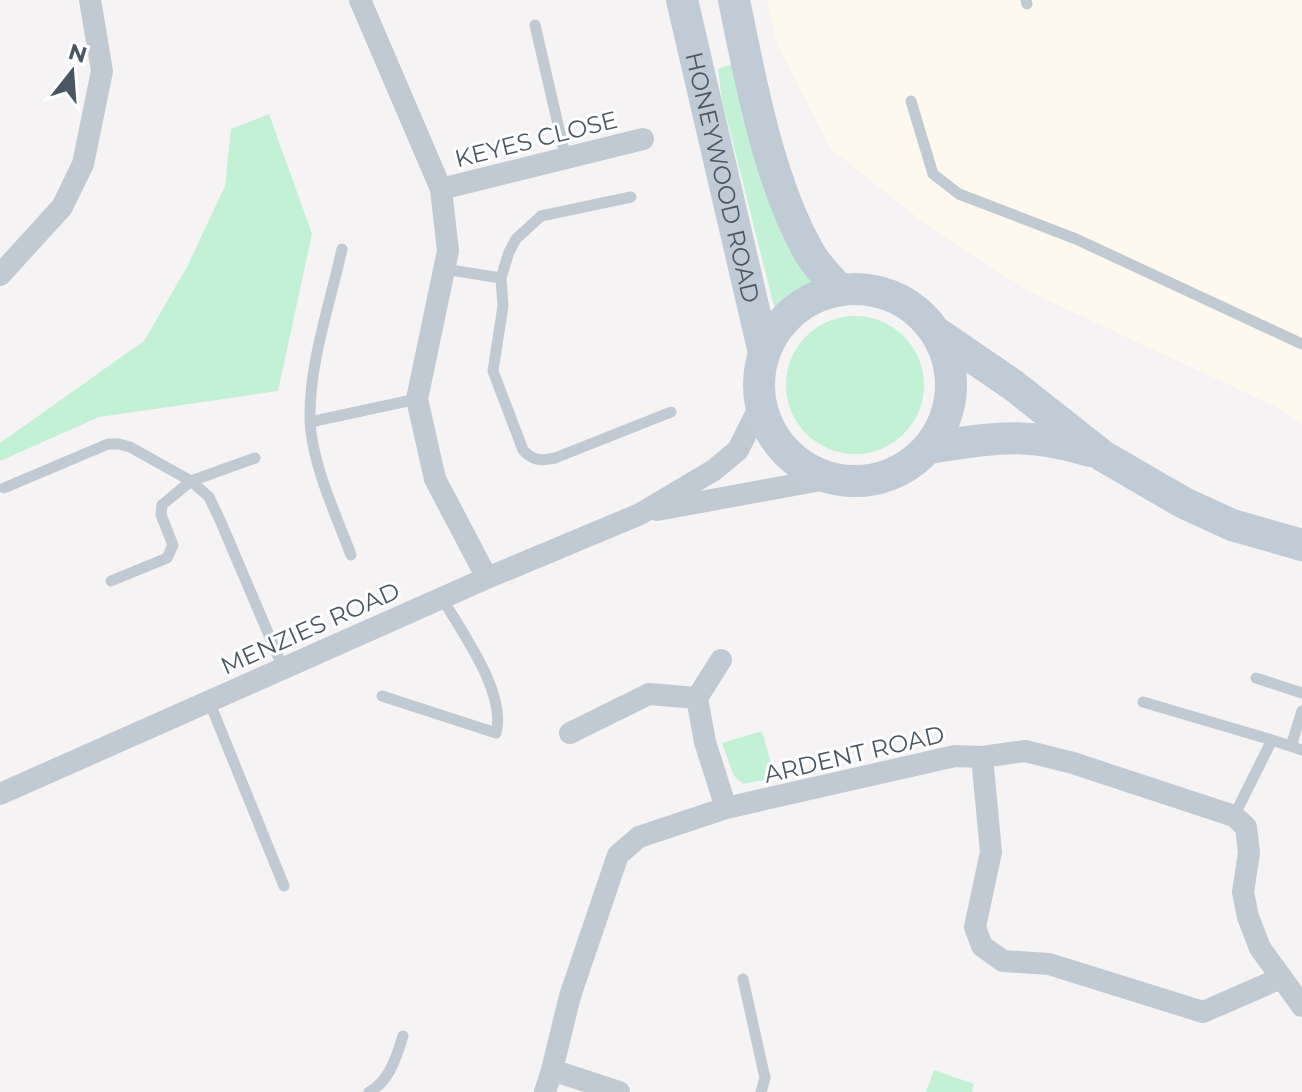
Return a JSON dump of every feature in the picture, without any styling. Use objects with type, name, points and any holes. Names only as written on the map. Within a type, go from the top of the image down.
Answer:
[{"type":"street","points":[[0,275],[62,207],[83,164],[102,71],[90,0]]},
{"type":"street","points":[[360,0],[441,189],[448,251],[417,399],[435,479],[487,578]]},
{"type":"street","name":"HONEYWOOD ROAD","points":[[682,0],[764,353]]},
{"type":"street","name":"HONEYWOOD ROAD","points":[[734,0],[759,113],[788,210],[810,255],[840,290]]},
{"type":"street","name":"KEYES CLOSE","points":[[441,189],[643,139]]},
{"type":"street","points":[[937,333],[947,356],[950,404],[942,428],[928,448],[908,465],[884,477],[858,481],[832,478],[807,468],[785,451],[770,429],[761,404],[759,378],[764,353],[776,329],[793,311],[815,297],[840,290],[868,289],[895,297],[919,312],[937,333],[1013,385],[1103,456],[1196,509],[1232,525],[1302,545]]},
{"type":"street","name":"MENZIES ROAD","points":[[1,793],[487,578],[640,514],[714,470],[738,450],[761,404]]},
{"type":"street","points":[[928,448],[1013,436],[1061,442],[1103,456]]},
{"type":"street","name":"MENZIES ROAD","points":[[640,514],[832,478]]},
{"type":"street","points":[[721,660],[697,698],[705,742],[726,808]]},
{"type":"street","points":[[570,733],[649,694],[697,698]]},
{"type":"street","name":"ARDENT ROAD","points":[[545,1092],[570,996],[618,855],[639,837],[726,808],[955,756],[982,757],[1025,751],[1073,763],[1234,816]]},
{"type":"street","points":[[982,757],[991,852],[975,927],[982,946],[1003,961],[1049,964],[1203,1012],[1281,978]]},
{"type":"street","points":[[1234,816],[1246,827],[1249,853],[1243,892],[1248,917],[1260,948],[1302,1006]]},
{"type":"street","points":[[552,1070],[619,1092]]},
{"type":"lane","points":[[535,25],[566,159]]},
{"type":"lane","points":[[911,101],[933,174],[959,194],[1076,239],[1302,344]]},
{"type":"lane","points":[[631,197],[541,216],[516,239],[501,278],[503,306],[493,371],[523,450],[529,457],[540,461],[555,458],[671,412]]},
{"type":"lane","points":[[342,249],[312,381],[310,422],[323,481],[351,555]]},
{"type":"lane","points":[[444,269],[501,278]]},
{"type":"lane","points":[[310,422],[417,399]]},
{"type":"lane","points":[[4,488],[108,444],[130,447],[191,481],[209,497],[215,508],[283,668]]},
{"type":"lane","points":[[111,581],[167,558],[173,545],[161,515],[162,505],[191,481],[255,458]]},
{"type":"lane","points":[[382,696],[496,733],[500,719],[492,689],[442,598]]},
{"type":"lane","points":[[1256,678],[1302,693]]},
{"type":"lane","points":[[209,701],[284,886]]},
{"type":"lane","points":[[1143,702],[1296,748],[1302,711]]},
{"type":"lane","points":[[1234,816],[1272,740]]},
{"type":"lane","points":[[743,979],[765,1078],[761,1092]]},
{"type":"lane","points":[[369,1092],[384,1081],[403,1036]]},
{"type":"shaded area","points":[[767,0],[1302,0],[1302,424],[1274,406],[1030,292],[932,229],[831,149],[777,44]]},
{"type":"green space","points":[[734,63],[824,287],[801,299],[777,318],[722,100],[718,69]]},
{"type":"green space","points":[[269,114],[312,234],[278,391],[99,417],[0,461],[0,443],[144,341],[187,267],[225,186],[231,129]]},
{"type":"green space","points":[[855,316],[881,321],[904,336],[919,359],[924,385],[919,411],[904,434],[881,449],[855,454],[829,449],[806,434],[791,411],[786,385],[791,359],[806,336],[829,321]]},
{"type":"green space","points":[[762,731],[775,778],[743,784],[734,776],[722,743]]},
{"type":"green space","points":[[934,1070],[974,1084],[972,1092],[926,1092]]}]
